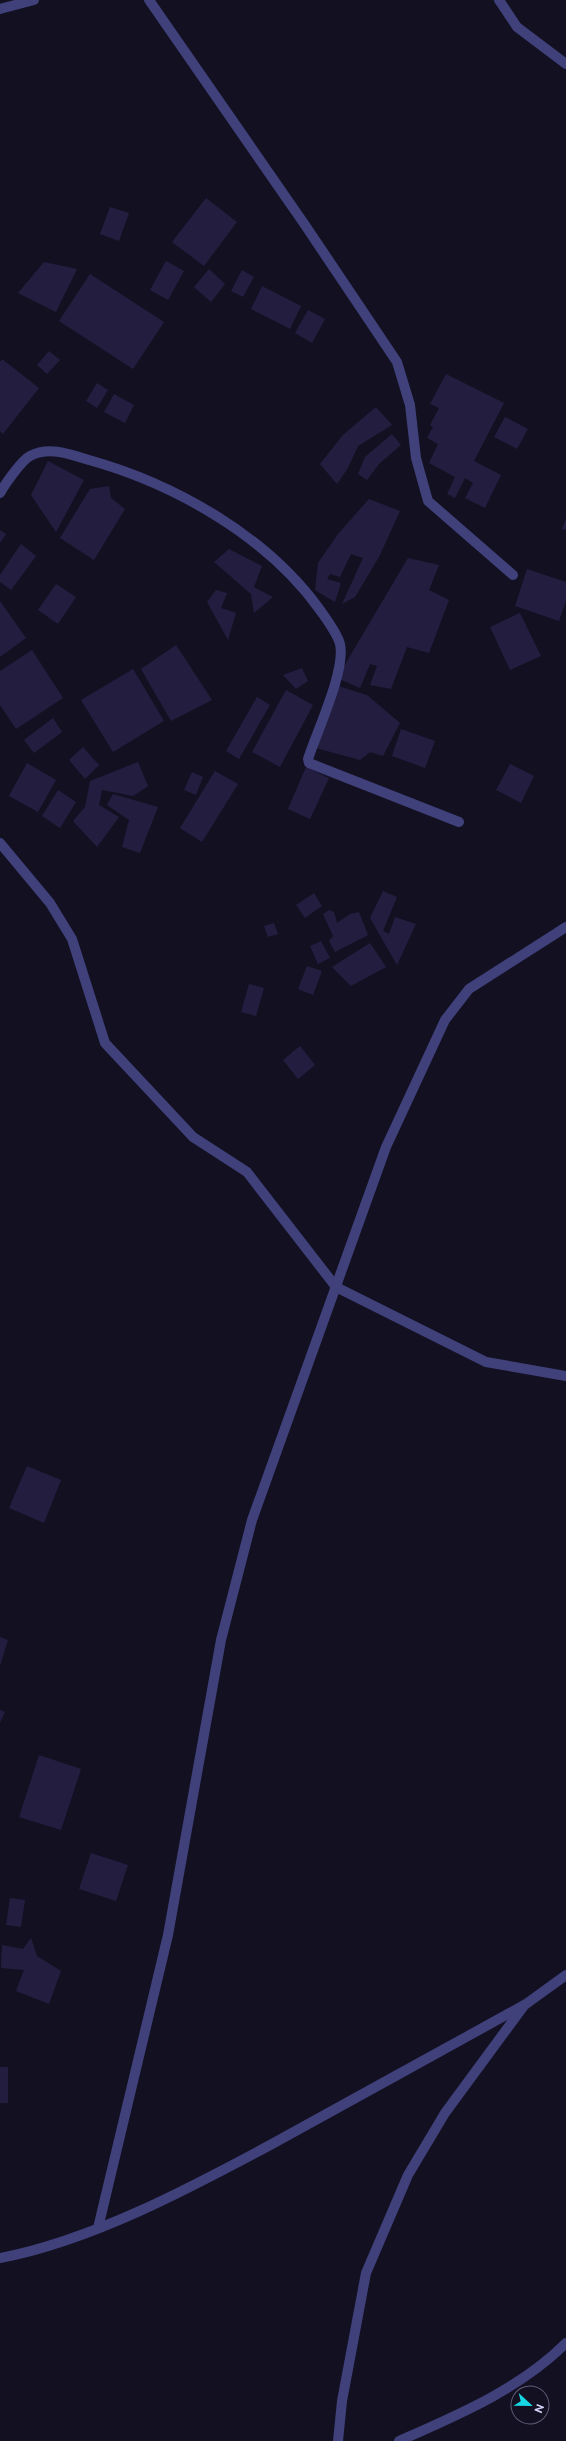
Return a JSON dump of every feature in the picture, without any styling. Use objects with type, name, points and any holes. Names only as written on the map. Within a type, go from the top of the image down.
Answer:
[{"type":"street","points":[[0,9],[34,0]]},
{"type":"street","points":[[149,0],[305,225],[397,362],[410,405],[416,458],[428,501],[513,575]]},
{"type":"street","points":[[499,0],[517,27],[566,64]]},
{"type":"street","points":[[0,493],[29,456],[46,451],[62,452],[111,466],[193,502],[240,531],[276,561],[309,596],[340,642],[340,666],[308,759],[310,763],[459,822]]},
{"type":"street","points":[[0,843],[50,903],[72,939],[105,1043],[193,1137],[247,1172],[336,1287],[486,1362],[566,1376]]},
{"type":"street","points":[[98,2228],[168,1935],[221,1640],[252,1520],[386,1147],[445,1020],[469,989],[566,927]]},
{"type":"street","points":[[0,2258],[31,2252],[98,2228],[202,2181],[526,2004],[566,1975]]},
{"type":"street","points":[[338,2441],[342,2401],[366,2273],[408,2175],[445,2113],[526,2004]]},
{"type":"street","points":[[399,2441],[447,2420],[497,2394],[546,2364],[566,2343]]},
{"type":"building","points":[[206,198],[237,222],[204,266],[172,242]]},
{"type":"building","points":[[110,207],[129,213],[119,241],[100,234]]},
{"type":"building","points":[[166,261],[184,271],[168,300],[150,290]]},
{"type":"building","points":[[44,262],[77,269],[56,312],[18,293]]},
{"type":"building","points":[[209,269],[225,284],[211,302],[194,287]]},
{"type":"building","points":[[242,270],[254,277],[243,297],[231,291]]},
{"type":"building","points":[[90,274],[164,322],[133,369],[59,321]]},
{"type":"building","points":[[262,286],[301,306],[290,329],[251,309]]},
{"type":"building","points":[[308,310],[325,319],[312,343],[295,333]]},
{"type":"building","points":[[49,351],[60,360],[47,374],[37,365]]},
{"type":"building","points":[[2,359],[39,388],[3,434],[0,431],[0,362]]},
{"type":"building","points":[[446,374],[504,403],[474,461],[501,475],[485,508],[465,498],[473,483],[465,478],[455,498],[447,494],[455,477],[429,463],[438,444],[427,438],[433,427],[430,425],[439,408],[430,404]]},
{"type":"building","points":[[97,383],[108,390],[97,408],[86,401]]},
{"type":"building","points":[[114,394],[134,405],[125,423],[104,412]]},
{"type":"building","points":[[376,407],[392,425],[358,446],[348,468],[337,484],[320,464],[343,435]]},
{"type":"building","points":[[505,417],[528,429],[517,449],[494,437]]},
{"type":"building","points":[[392,434],[401,445],[379,464],[367,480],[358,474],[365,457]]},
{"type":"building","points":[[48,461],[84,480],[56,532],[31,495]]},
{"type":"building","points":[[109,486],[111,498],[125,509],[94,560],[60,538],[90,489]]},
{"type":"building","points":[[369,499],[400,511],[379,557],[355,597],[342,604],[363,558],[351,554],[340,577],[330,574],[327,579],[341,583],[335,602],[315,590],[318,563],[338,534]]},
{"type":"building","points":[[566,518],[566,530],[562,529]]},
{"type":"building","points":[[0,530],[6,534],[0,543]]},
{"type":"building","points":[[21,544],[36,556],[11,590],[0,582],[0,575]]},
{"type":"building","points":[[229,549],[262,566],[254,587],[273,597],[254,613],[251,594],[214,562]]},
{"type":"building","points":[[408,558],[439,565],[429,590],[449,600],[429,653],[407,647],[391,689],[370,685],[377,666],[370,664],[360,688],[337,678]]},
{"type":"building","points":[[527,569],[566,582],[566,601],[559,621],[515,606]]},
{"type":"building","points":[[56,584],[76,597],[58,624],[38,610]]},
{"type":"building","points":[[216,590],[227,593],[221,608],[236,613],[228,640],[207,602]]},
{"type":"building","points":[[0,601],[26,638],[0,657]]},
{"type":"building","points":[[520,613],[541,656],[510,670],[490,627]]},
{"type":"building","points":[[176,645],[212,700],[171,721],[141,669]]},
{"type":"building","points":[[32,650],[63,698],[16,729],[0,705],[0,671]]},
{"type":"building","points":[[302,668],[308,681],[296,689],[283,675]]},
{"type":"building","points":[[133,669],[164,721],[113,752],[81,700]]},
{"type":"building","points":[[338,686],[367,695],[400,723],[383,756],[370,752],[360,760],[312,747]]},
{"type":"building","points":[[286,690],[313,705],[280,767],[252,752]]},
{"type":"building","points":[[257,697],[270,705],[239,759],[226,751]]},
{"type":"building","points":[[53,718],[62,732],[34,753],[24,740]]},
{"type":"building","points":[[401,729],[435,741],[425,768],[392,756]]},
{"type":"building","points":[[83,747],[99,765],[85,779],[69,760]]},
{"type":"building","points":[[138,762],[148,786],[133,796],[102,790],[99,805],[119,817],[97,847],[73,821],[85,807],[90,781]]},
{"type":"building","points":[[27,763],[56,780],[38,812],[9,796]]},
{"type":"building","points":[[510,764],[534,776],[521,803],[496,790]]},
{"type":"building","points":[[306,767],[329,778],[310,819],[288,809]]},
{"type":"building","points":[[215,771],[238,784],[202,842],[180,828]]},
{"type":"building","points":[[192,772],[203,777],[196,795],[184,790]]},
{"type":"building","points":[[58,790],[76,802],[60,828],[42,816]]},
{"type":"building","points":[[113,794],[158,807],[140,853],[122,847],[129,820],[107,805]]},
{"type":"building","points":[[383,891],[397,897],[383,931],[389,934],[395,917],[416,924],[397,965],[370,918]]},
{"type":"building","points":[[314,893],[322,906],[305,918],[296,905]]},
{"type":"building","points":[[329,910],[334,912],[337,923],[350,914],[359,912],[368,935],[335,952],[329,941],[333,936],[323,914]]},
{"type":"building","points":[[274,923],[278,934],[268,937],[264,926]]},
{"type":"building","points":[[321,941],[330,958],[318,964],[310,946]]},
{"type":"building","points":[[370,943],[386,967],[351,986],[332,967]]},
{"type":"building","points":[[307,966],[322,971],[313,995],[298,989]]},
{"type":"building","points":[[249,984],[264,988],[256,1016],[241,1012]]},
{"type":"building","points":[[300,1046],[315,1065],[298,1079],[283,1060]]},
{"type":"building","points":[[27,1466],[61,1480],[44,1523],[9,1508]]},
{"type":"building","points":[[0,1637],[8,1640],[0,1666]]},
{"type":"building","points":[[0,1710],[5,1712],[0,1723]]},
{"type":"building","points":[[39,1755],[81,1769],[61,1830],[19,1817]]},
{"type":"building","points":[[91,1853],[128,1865],[116,1901],[79,1889]]},
{"type":"building","points":[[10,1898],[25,1900],[21,1927],[6,1925]]},
{"type":"building","points":[[31,1938],[37,1956],[61,1971],[49,2004],[16,1991],[24,1970],[1,1968],[2,1945],[23,1949]]},
{"type":"building","points":[[0,2067],[8,2067],[8,2103],[0,2103]]}]
